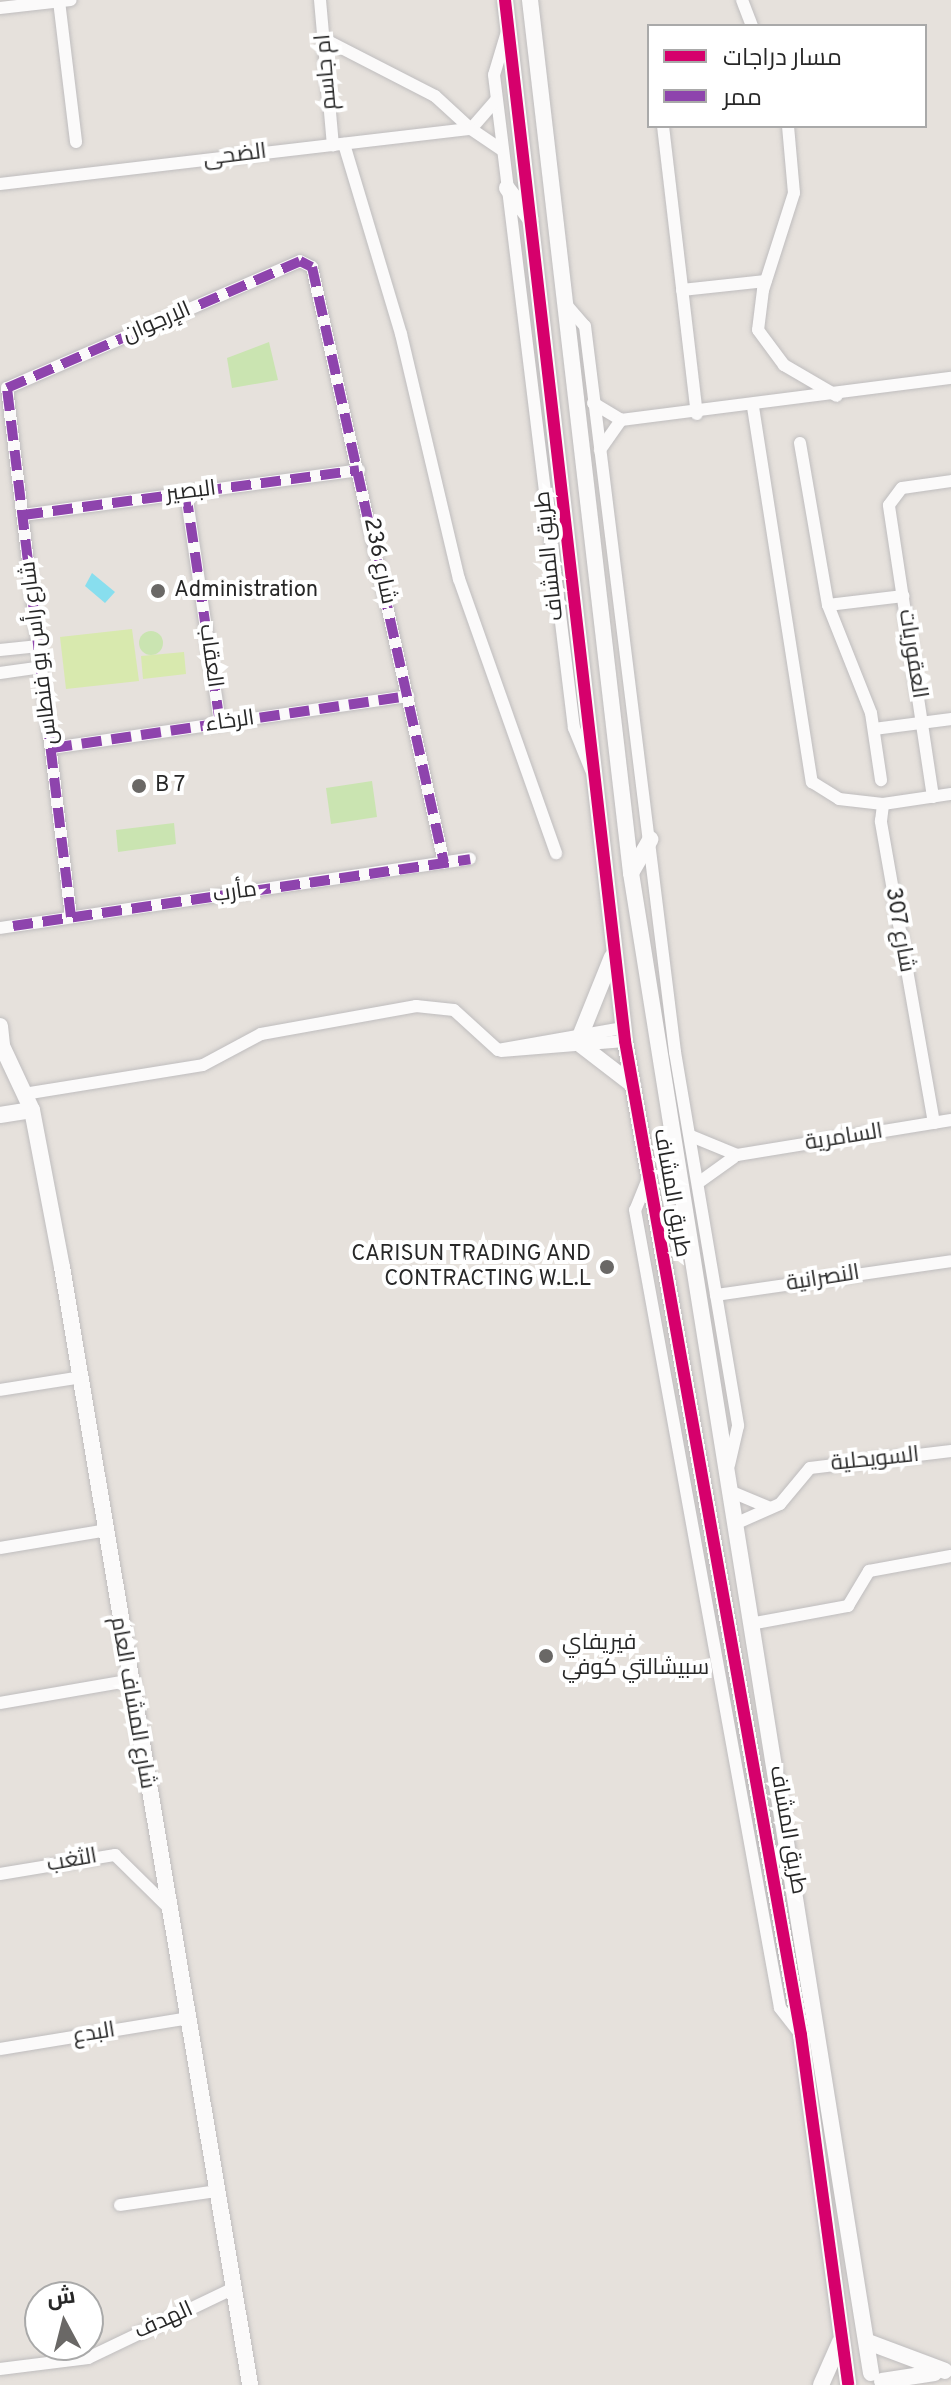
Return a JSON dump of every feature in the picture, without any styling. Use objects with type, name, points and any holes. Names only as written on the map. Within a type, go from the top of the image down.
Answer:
[{"type":"street","name":"ام جاسم","points":[[320,0],[339,144],[390,292],[459,579],[556,853]]},
{"type":"street","name":"طريق المشاف","points":[[505,0],[624,1035],[647,1181],[801,2035],[848,2385]]},
{"type":"street","name":"طريق المشاف","points":[[530,0],[631,873],[729,1465],[750,1624],[868,2342],[879,2380]]},
{"type":"street","points":[[742,0],[751,24]]},
{"type":"street","points":[[0,8],[65,1],[76,142]]},
{"type":"street","name":"طريق المشاف","points":[[509,25],[495,54],[496,100],[574,728],[595,777]]},
{"type":"street","points":[[324,39],[435,96],[471,129],[502,151]]},
{"type":"street","points":[[471,129],[496,100]]},
{"type":"street","points":[[663,128],[697,414]]},
{"type":"street","points":[[788,128],[794,193],[758,315],[763,343],[792,371],[837,396]]},
{"type":"street","name":"الضحى","points":[[0,184],[471,129]]},
{"type":"street","points":[[507,188],[532,222]]},
{"type":"street","name":"الإرجوان","points":[[7,388],[308,261]]},
{"type":"street","name":"شارع 236","points":[[308,261],[359,470],[444,863]]},
{"type":"street","points":[[682,290],[766,281]]},
{"type":"street","name":"طريق المشاف","points":[[563,301],[585,326],[691,1136],[738,1426],[729,1465]]},
{"type":"street","points":[[593,403],[621,420],[753,407],[951,378]]},
{"type":"street","name":"شارع رأس بو فنطاس","points":[[7,388],[71,917]]},
{"type":"street","points":[[753,407],[812,782],[839,799],[883,804],[951,794]]},
{"type":"street","points":[[600,451],[621,420]]},
{"type":"street","points":[[800,443],[828,605],[874,729],[881,780]]},
{"type":"street","name":"البصير","points":[[23,515],[359,470]]},
{"type":"street","name":"العقوريات","points":[[933,797],[890,511],[897,490],[951,481]]},
{"type":"street","name":"العقاب","points":[[186,493],[220,724]]},
{"type":"street","points":[[828,605],[903,596]]},
{"type":"street","points":[[0,650],[39,646]]},
{"type":"street","points":[[0,673],[42,667]]},
{"type":"street","name":"الرخاء","points":[[52,748],[408,696]]},
{"type":"street","points":[[874,729],[951,719]]},
{"type":"street","name":"شارع 307","points":[[883,804],[884,845],[934,1123]]},
{"type":"street","points":[[631,873],[651,839]]},
{"type":"street","name":"مأرب","points":[[0,928],[470,859]]},
{"type":"street","points":[[581,1040],[599,1005],[614,948]]},
{"type":"street","points":[[24,1094],[203,1065],[261,1034],[416,1006],[454,1010],[498,1050],[624,1035]]},
{"type":"street","name":"شارع المشاف العام","points":[[0,1026],[32,1110],[127,1681],[170,1909],[250,2385]]},
{"type":"street","points":[[581,1040],[633,1085]]},
{"type":"street","points":[[0,1115],[32,1110]]},
{"type":"street","name":"السامرية","points":[[698,1183],[737,1155],[951,1120]]},
{"type":"street","points":[[691,1136],[737,1155]]},
{"type":"street","name":"النصرانية","points":[[716,1295],[951,1261]]},
{"type":"street","points":[[0,1390],[76,1378]]},
{"type":"street","name":"السويحلية","points":[[737,1523],[770,1508],[810,1468],[951,1451]]},
{"type":"street","points":[[732,1492],[770,1508]]},
{"type":"street","points":[[0,1548],[102,1531]]},
{"type":"street","points":[[750,1624],[848,1606],[869,1571],[951,1556]]},
{"type":"street","points":[[0,1703],[127,1681]]},
{"type":"street","name":"الثغب","points":[[0,1874],[115,1855],[170,1909]]},
{"type":"street","name":"البدع","points":[[0,2049],[189,2018]]},
{"type":"street","points":[[120,2205],[217,2191]]},
{"type":"street","name":"الهدف","points":[[0,2369],[88,2358],[234,2288]]},
{"type":"street","points":[[821,2385],[841,2332]]},
{"type":"street","points":[[868,2342],[948,2372]]},
{"type":"street","points":[[848,2385],[948,2372]]},
{"type":"green space","points":[[269,342],[278,380],[232,388],[227,358]]},
{"type":"green space","points":[[132,629],[139,681],[66,689],[60,637]]},
{"type":"green space","points":[[151,631],[162,638],[163,643],[156,654],[151,655],[140,648],[139,643],[146,632]]},
{"type":"green space","points":[[184,652],[186,674],[143,679],[141,656]]},
{"type":"green space","points":[[372,781],[377,817],[331,824],[326,788]]},
{"type":"green space","points":[[174,823],[176,844],[118,852],[116,830]]},
{"type":"water","points":[[92,573],[115,592],[105,603],[85,586]]},
{"type":"marked path","points":[[71,917],[7,388],[300,261],[312,267],[444,863]]},
{"type":"marked path","points":[[23,515],[359,470]]},
{"type":"marked path","points":[[186,493],[220,724]]},
{"type":"marked path","points":[[52,748],[408,696]]},
{"type":"marked path","points":[[13,926],[470,859]]},
{"type":"cycle path","points":[[505,0],[625,1041],[801,2035],[848,2384]]},
{"type":"place","name":"Administration","points":[[158,591]]},
{"type":"place","name":"B 7","points":[[139,786]]},
{"type":"place","name":"CARISUN TRADING AND CONTRACTING W.L.L","points":[[607,1267]]},
{"type":"place","name":"فيريفاي سبيشالتي كوفي","points":[[546,1656]]}]
